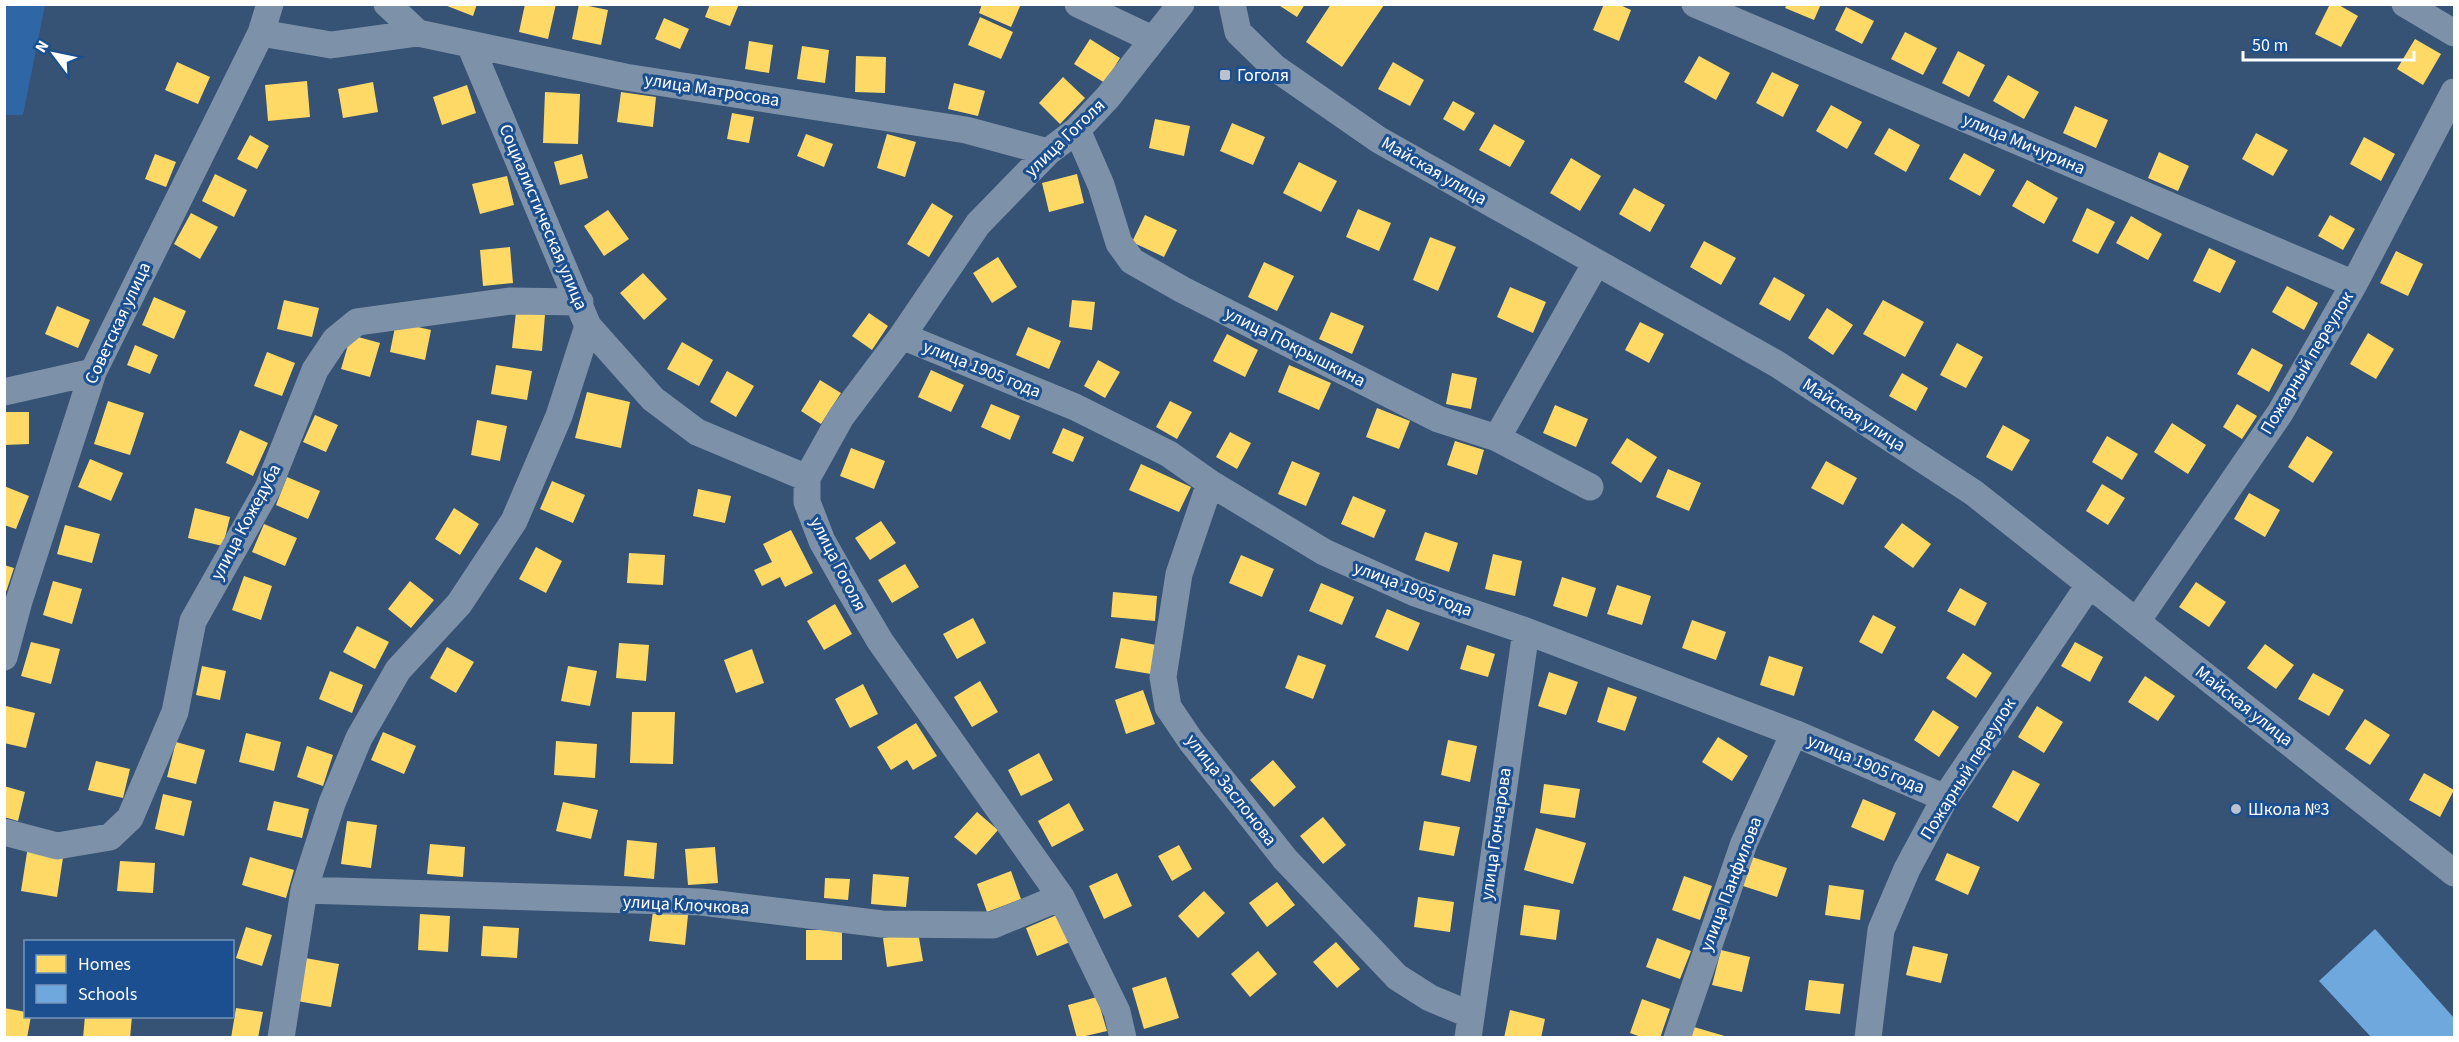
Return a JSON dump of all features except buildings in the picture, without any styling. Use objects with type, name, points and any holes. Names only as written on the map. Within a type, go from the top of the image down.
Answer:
[{"type":"street","name":"Советская улица","points":[[4,657],[19,601],[93,372],[261,33],[270,4]]},
{"type":"street","points":[[387,4],[418,33]]},
{"type":"street","points":[[1078,4],[1152,39]]},
{"type":"street","name":"улица Гоголя","points":[[1123,1038],[1117,1012],[1061,897],[880,641],[822,541],[807,502],[807,478],[842,417],[902,336],[978,224],[1048,152],[1077,130],[1108,97],[1180,4]]},
{"type":"street","name":"Майская улица","points":[[1232,4],[1238,32],[1274,67],[1378,140],[1777,364],[1974,493],[2454,873]]},
{"type":"street","name":"улица Мичурина","points":[[1695,4],[2354,284]]},
{"type":"street","points":[[2405,4],[2454,33]]},
{"type":"street","points":[[261,33],[331,45],[418,33]]},
{"type":"street","name":"улица Матросова","points":[[418,33],[625,77],[966,130],[1048,152]]},
{"type":"street","name":"Социалистическая улица","points":[[281,1038],[304,890],[332,803],[359,738],[398,670],[459,604],[514,521],[559,416],[584,314],[470,45]]},
{"type":"street","name":"Пожарный переулок","points":[[2137,621],[2280,413],[2354,284],[2454,92]]},
{"type":"street","name":"улица Покрышкина","points":[[1077,130],[1101,186],[1119,243],[1132,261],[1183,290],[1438,419],[1497,438],[1590,488]]},
{"type":"street","points":[[1497,438],[1596,263]]},
{"type":"street","name":"улица Кожедуба","points":[[4,832],[57,846],[110,837],[130,818],[175,712],[193,621],[268,488],[315,370],[334,340],[357,322],[511,301],[584,314]]},
{"type":"street","points":[[584,314],[653,399],[697,432],[807,478]]},
{"type":"street","name":"улица 1905 года","points":[[902,336],[1075,407],[1169,454],[1209,483],[1324,552],[1415,593],[1526,631],[1794,733],[1945,798]]},
{"type":"street","points":[[4,392],[93,372]]},
{"type":"street","name":"улица Заслонова","points":[[1209,483],[1179,574],[1163,677],[1168,707],[1191,741],[1285,860],[1396,977],[1469,1026]]},
{"type":"street","name":"Пожарный переулок","points":[[1868,1038],[1881,930],[1907,869],[1945,798],[2089,585]]},
{"type":"street","name":"улица Гончарова","points":[[1469,1026],[1526,631]]},
{"type":"street","name":"улица Панфилова","points":[[1677,1038],[1744,843],[1794,733]]},
{"type":"street","name":"улица Клочкова","points":[[304,890],[701,902],[882,924],[993,925],[1061,897]]},
{"type":"shaded area","points":[[5,4],[45,5],[23,115],[5,115]]},
{"type":"place","name":"Гоголя","points":[[1225,75]]},
{"type":"place","name":"Школа №3","points":[[2236,809]]}]
